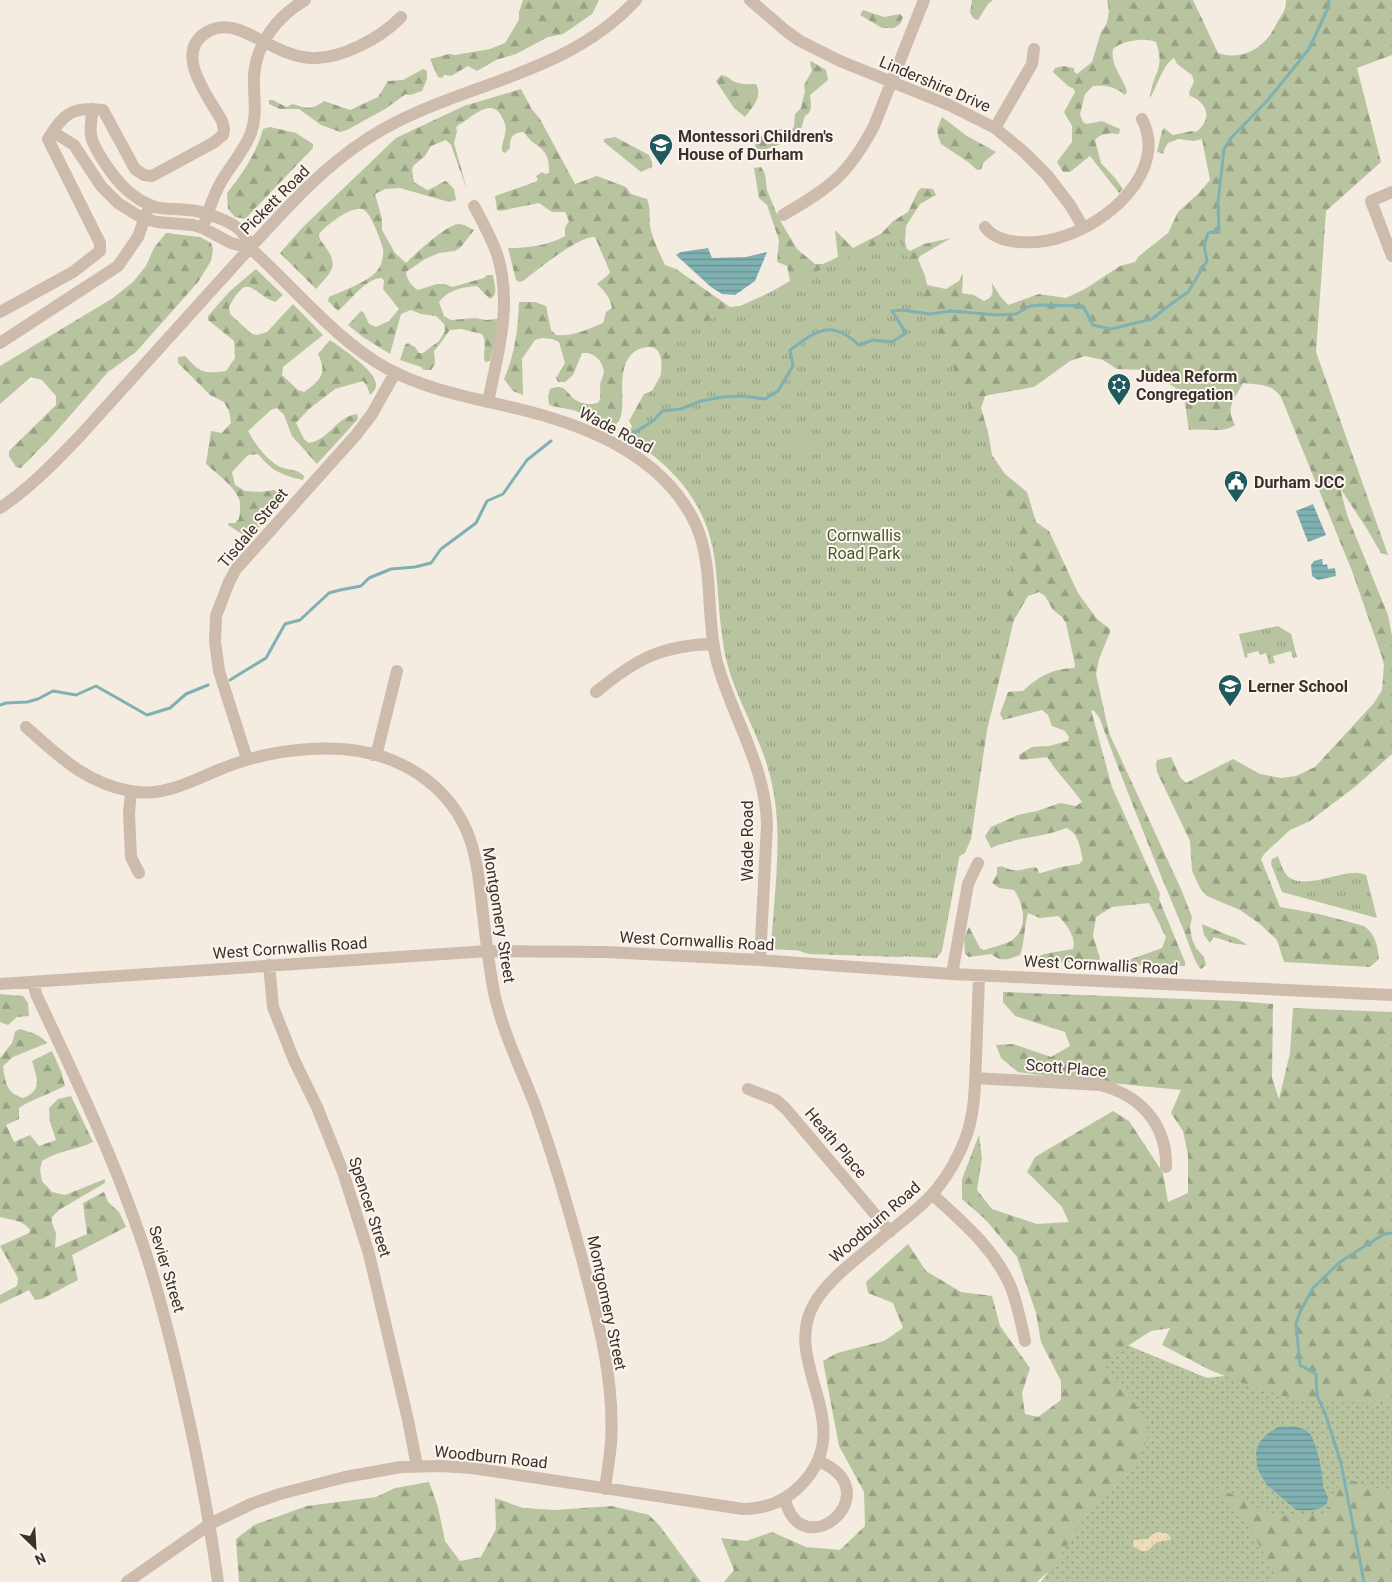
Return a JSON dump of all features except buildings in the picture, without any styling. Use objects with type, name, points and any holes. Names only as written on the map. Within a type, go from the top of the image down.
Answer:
[{"type":"street","points":[[203,228],[221,182],[244,149],[256,117],[254,76],[258,56],[264,42],[281,17],[305,0]]},
{"type":"street","name":"Pickett Road","points":[[0,508],[35,481],[79,437],[281,213],[327,170],[366,140],[387,127],[565,55],[593,38],[636,0]]},
{"type":"street","name":"Lindershire Drive","points":[[750,0],[800,41],[840,61],[949,105],[995,128],[1024,152],[1047,175],[1070,204],[1083,227]]},
{"type":"street","points":[[783,215],[825,189],[838,179],[852,163],[874,126],[924,0]]},
{"type":"street","points":[[0,312],[73,272],[100,251],[100,243],[48,139],[58,122],[73,112],[85,108],[103,110],[135,168],[144,175],[152,176],[213,143],[224,135],[222,121],[191,63],[193,49],[200,36],[213,29],[227,27],[239,30],[279,50],[309,58],[321,58],[348,50],[374,38],[383,33],[401,17]]},
{"type":"street","points":[[995,128],[1032,64],[1034,49]]},
{"type":"street","points":[[93,109],[90,126],[92,143],[112,175],[134,197],[148,204],[168,210],[190,210],[222,219],[242,231],[250,248]]},
{"type":"street","points":[[985,227],[993,235],[1003,240],[1030,243],[1061,237],[1102,217],[1128,194],[1147,160],[1150,143],[1146,126],[1142,119]]},
{"type":"street","points":[[52,132],[74,145],[100,186],[118,203],[145,220],[192,225],[203,228],[231,243],[250,248]]},
{"type":"street","points":[[1392,192],[1371,201],[1392,256]]},
{"type":"street","points":[[0,343],[118,266],[133,246],[145,220],[148,204]]},
{"type":"street","points":[[474,206],[497,254],[505,292],[503,331],[488,402]]},
{"type":"street","name":"Wade Road","points":[[250,248],[340,335],[365,354],[397,373],[423,384],[527,411],[589,430],[628,451],[662,476],[683,502],[696,524],[702,542],[706,563],[713,644],[725,689],[756,764],[766,803],[767,825],[760,960]]},
{"type":"street","name":"Tisdale Street","points":[[247,759],[216,656],[216,616],[219,608],[236,569],[356,435],[372,414],[397,373]]},
{"type":"street","points":[[596,692],[620,672],[646,657],[664,651],[713,644]]},
{"type":"street","points":[[373,755],[378,748],[397,671]]},
{"type":"street","name":"Montgomery Street","points":[[26,727],[75,769],[95,780],[131,792],[149,793],[185,785],[247,759],[267,754],[304,750],[347,751],[373,755],[393,761],[419,774],[440,791],[458,814],[475,854],[495,996],[505,1030],[536,1110],[568,1205],[603,1345],[611,1422],[611,1441],[605,1489]]},
{"type":"street","points":[[131,792],[129,822],[130,857],[139,873]]},
{"type":"street","points":[[952,974],[968,884],[978,863]]},
{"type":"street","name":"West Cornwallis Road","points":[[0,984],[488,951],[633,953],[979,976],[1392,995]]},
{"type":"street","name":"Spencer Street","points":[[269,965],[273,1007],[343,1172],[360,1221],[408,1420],[417,1466]]},
{"type":"street","name":"Woodburn Road","points":[[127,1582],[210,1524],[251,1504],[280,1494],[354,1475],[417,1466],[472,1468],[743,1510],[773,1505],[785,1500],[808,1478],[821,1452],[824,1428],[807,1352],[806,1330],[809,1314],[820,1295],[836,1278],[932,1194],[953,1164],[966,1136],[974,1099],[979,976]]},
{"type":"street","name":"Sevier Street","points":[[33,982],[36,994],[111,1158],[140,1234],[171,1339],[198,1459],[218,1582]]},
{"type":"street","name":"Scott Place","points":[[975,1078],[1100,1085],[1126,1094],[1148,1112],[1156,1123],[1165,1149],[1166,1167]]},
{"type":"street","name":"Heath Place","points":[[748,1089],[776,1100],[786,1109],[890,1232]]},
{"type":"street","points":[[932,1194],[976,1235],[1002,1269],[1016,1301],[1025,1341]]},
{"type":"street","points":[[785,1500],[790,1515],[795,1521],[808,1526],[823,1526],[841,1514],[846,1498],[844,1484],[837,1470],[818,1461]]},
{"type":"green space","points":[[523,0],[599,0],[592,14],[563,34],[548,37],[516,54],[496,60],[477,71],[468,66],[451,76],[444,75],[442,78],[438,77],[430,59],[449,54],[455,55],[490,49],[505,43],[519,20],[519,12]]},
{"type":"green space","points":[[972,0],[993,0],[988,4],[978,20],[974,19],[970,13]]},
{"type":"green space","points":[[1107,0],[1193,0],[1218,53],[1232,56],[1247,53],[1265,41],[1284,11],[1286,0],[1392,0],[1392,55],[1357,68],[1381,162],[1326,211],[1316,352],[1388,555],[1381,553],[1340,488],[1347,515],[1388,615],[1392,636],[1392,754],[1356,786],[1310,821],[1290,830],[1261,859],[1280,907],[1319,914],[1364,926],[1368,929],[1375,941],[1379,959],[1370,967],[1284,962],[1277,940],[1260,924],[1240,910],[1207,896],[1200,888],[1192,871],[1190,841],[1157,772],[1157,760],[1171,757],[1180,777],[1186,783],[1233,759],[1260,774],[1281,778],[1296,776],[1315,767],[1374,703],[1382,690],[1384,665],[1382,657],[1352,571],[1281,397],[1273,389],[1243,383],[1231,408],[1232,419],[1235,425],[1219,430],[1189,430],[1184,397],[1181,391],[1145,370],[1117,369],[1103,360],[1085,356],[1070,361],[1034,387],[985,396],[981,408],[992,455],[1005,474],[1027,492],[1036,522],[1049,531],[1078,593],[1097,619],[1110,629],[1099,659],[1096,674],[1109,733],[1181,889],[1192,917],[1190,927],[1192,939],[1196,948],[1204,957],[1206,965],[1201,969],[1196,961],[1099,717],[1091,710],[1112,787],[1160,894],[1159,899],[1185,966],[1124,965],[1126,961],[1162,948],[1166,937],[1149,903],[1112,907],[1096,917],[1093,936],[1100,958],[1099,962],[1092,966],[1078,963],[1036,961],[1036,957],[1073,949],[1074,945],[1072,936],[1058,916],[1040,918],[1028,913],[1020,955],[1002,959],[991,954],[969,957],[965,954],[964,938],[969,927],[980,948],[984,950],[1011,941],[1020,930],[1023,916],[1022,909],[1014,890],[999,888],[992,883],[997,874],[997,867],[1011,870],[1037,868],[1039,873],[1041,873],[1079,864],[1083,860],[1080,846],[1074,833],[1066,828],[1048,834],[1000,844],[991,848],[985,836],[991,827],[1018,815],[1060,803],[1076,806],[1082,802],[1047,757],[1019,759],[1019,755],[1032,747],[1049,746],[1068,741],[1069,737],[1065,731],[1052,726],[1048,715],[1042,710],[1003,720],[1000,714],[1008,692],[1023,691],[1046,674],[1074,668],[1075,665],[1066,623],[1053,610],[1045,596],[1039,592],[1028,596],[1014,620],[987,730],[971,839],[965,853],[947,863],[934,907],[902,957],[809,954],[775,943],[784,826],[718,555],[696,494],[638,437],[629,421],[644,394],[659,388],[661,358],[657,350],[648,347],[642,348],[632,354],[626,363],[623,374],[622,409],[616,424],[601,423],[595,418],[549,404],[550,389],[558,387],[563,388],[579,402],[589,404],[599,402],[600,384],[604,371],[599,360],[590,353],[582,353],[573,375],[565,382],[558,382],[556,378],[565,363],[559,342],[542,338],[535,340],[522,359],[523,395],[513,391],[504,379],[515,341],[519,302],[535,302],[546,306],[551,330],[556,335],[574,334],[603,323],[606,312],[612,308],[607,295],[597,284],[610,272],[595,237],[579,241],[569,247],[523,281],[519,282],[516,280],[508,248],[537,246],[565,236],[565,228],[569,221],[565,212],[552,212],[539,203],[497,210],[495,196],[535,182],[538,180],[536,176],[542,172],[545,174],[549,173],[549,164],[545,152],[524,132],[514,134],[510,141],[510,148],[505,153],[502,151],[506,130],[505,124],[497,111],[487,108],[476,113],[456,128],[454,143],[467,190],[451,145],[446,140],[431,146],[425,156],[413,166],[414,182],[427,190],[446,181],[454,189],[456,200],[449,202],[400,188],[385,189],[375,194],[382,219],[382,230],[395,253],[406,263],[431,240],[454,225],[461,224],[474,230],[461,247],[455,251],[439,253],[425,259],[406,272],[406,274],[408,280],[418,290],[437,284],[445,284],[452,287],[484,278],[487,275],[493,275],[495,292],[490,299],[477,286],[456,290],[439,302],[444,316],[451,320],[497,319],[498,327],[490,361],[485,362],[485,341],[482,334],[461,329],[450,330],[434,351],[435,364],[431,370],[424,370],[421,367],[400,360],[405,345],[408,343],[415,347],[419,353],[423,353],[439,341],[445,331],[444,324],[436,316],[421,314],[411,310],[401,314],[390,354],[348,325],[361,311],[364,313],[369,324],[376,327],[389,321],[399,309],[383,289],[384,281],[382,278],[370,281],[338,311],[328,301],[329,297],[370,277],[381,264],[383,251],[380,240],[372,220],[362,209],[345,214],[319,234],[320,240],[329,252],[333,263],[330,273],[316,289],[280,253],[303,227],[396,138],[464,106],[521,89],[531,108],[540,119],[575,184],[597,176],[626,187],[631,194],[647,199],[651,232],[665,265],[676,269],[730,307],[748,305],[790,281],[787,266],[777,262],[779,240],[767,205],[759,198],[754,168],[761,167],[765,174],[767,190],[778,217],[797,249],[815,264],[823,264],[838,257],[835,230],[853,248],[882,233],[893,221],[908,212],[921,188],[933,189],[936,195],[920,204],[906,226],[905,242],[907,249],[910,251],[924,244],[951,238],[918,259],[927,285],[946,289],[959,281],[962,274],[962,293],[974,295],[984,301],[992,294],[992,283],[1008,305],[1039,294],[1066,298],[1085,289],[1120,266],[1135,262],[1139,256],[1168,233],[1178,212],[1210,180],[1202,139],[1194,141],[1178,139],[1168,143],[1164,154],[1157,152],[1164,128],[1173,135],[1192,131],[1196,132],[1204,122],[1206,112],[1201,103],[1190,96],[1189,92],[1194,82],[1192,75],[1177,64],[1174,58],[1163,70],[1150,98],[1160,59],[1156,42],[1145,40],[1127,42],[1113,49],[1113,61],[1127,92],[1125,95],[1110,87],[1093,86],[1085,94],[1080,114],[1083,122],[1086,124],[1102,121],[1120,129],[1119,134],[1106,134],[1095,140],[1101,163],[1123,189],[1119,193],[1090,156],[1070,172],[1063,172],[1057,162],[1072,142],[1072,126],[1064,112],[1075,92],[1074,89],[1053,72],[1055,68],[1063,66],[1074,68],[1077,74],[1092,62],[1101,32],[1107,23],[1109,11]]},
{"type":"green space","points":[[863,10],[884,17],[900,14],[903,17],[900,24],[894,28],[882,28],[860,15]]},
{"type":"green space","points":[[811,61],[826,70],[828,80],[810,95],[810,110],[805,116],[800,132],[787,142],[758,153],[755,145],[765,133],[774,129],[786,130],[794,127],[795,114],[801,108],[805,91],[804,85],[812,71]]},
{"type":"green space","points":[[423,69],[427,71],[427,79],[422,91],[410,95],[406,94],[385,109],[340,132],[321,125],[299,109],[280,109],[269,104],[269,100],[273,100],[286,107],[293,104],[309,108],[324,101],[350,110],[378,97],[388,81],[403,80]]},
{"type":"green space","points":[[721,75],[738,83],[756,84],[758,97],[745,117],[734,108],[716,81]]},
{"type":"green space","points":[[942,117],[967,136],[996,152],[984,162],[981,169],[977,170],[941,144],[937,129]]},
{"type":"green space","points":[[270,127],[296,133],[313,144],[313,148],[245,219],[235,217],[228,209],[227,193],[257,147],[263,129]]},
{"type":"green space","points":[[615,137],[649,155],[652,167],[641,172],[604,142],[604,139]]},
{"type":"green space","points":[[166,233],[200,237],[211,243],[213,249],[211,261],[198,282],[136,352],[108,372],[54,434],[21,468],[16,467],[9,456],[9,451],[56,405],[56,396],[42,380],[31,377],[0,404],[0,366],[113,298],[133,282],[146,266],[154,248]]},
{"type":"green space","name":"Cornwallis Road Park","points":[[898,235],[1020,528],[942,951],[937,958],[771,949],[777,860],[774,793],[760,744],[736,691],[727,663],[722,638],[715,562],[711,541],[705,522],[686,489],[659,461],[626,437],[670,359],[662,341]]},
{"type":"green space","points":[[256,269],[283,295],[275,302],[250,287],[246,287],[241,289],[235,296],[229,307],[230,314],[252,334],[257,335],[267,332],[293,304],[323,335],[283,367],[282,375],[298,390],[304,392],[310,388],[321,376],[322,366],[318,354],[330,340],[365,367],[375,379],[376,385],[375,390],[370,395],[363,381],[335,389],[309,409],[296,423],[304,439],[309,443],[323,437],[343,419],[357,414],[358,419],[317,464],[292,436],[284,415],[277,408],[271,410],[248,431],[273,463],[281,468],[301,473],[304,476],[303,480],[283,474],[268,465],[258,454],[248,455],[232,472],[235,485],[245,491],[261,492],[274,490],[285,496],[254,534],[245,536],[228,525],[228,523],[235,523],[239,519],[240,504],[237,494],[206,464],[211,431],[222,433],[231,423],[229,411],[224,402],[210,395],[178,363],[178,357],[185,356],[203,371],[226,371],[235,358],[234,341],[208,320],[208,316],[230,291]]},
{"type":"green space","points":[[812,434],[816,454],[796,458],[792,438]]},
{"type":"green space","points":[[1278,626],[1291,634],[1297,657],[1293,658],[1291,651],[1273,656],[1275,663],[1269,664],[1266,653],[1260,655],[1258,651],[1247,654],[1248,657],[1245,658],[1239,634]]},
{"type":"green space","points":[[1278,856],[1287,875],[1299,881],[1315,881],[1356,873],[1366,875],[1377,918],[1282,892],[1271,864],[1272,859]]},
{"type":"green space","points":[[1202,924],[1237,938],[1247,945],[1236,944],[1214,937],[1210,943],[1204,935]]},
{"type":"green space","points":[[1003,992],[1273,1004],[1272,1078],[1279,1099],[1290,1053],[1293,1008],[1392,1012],[1392,1404],[1298,1401],[1210,1370],[1162,1345],[1170,1328],[1151,1331],[1123,1349],[1104,1366],[1131,1397],[1141,1414],[1149,1434],[1140,1456],[1115,1487],[1087,1514],[1054,1566],[1037,1582],[724,1582],[734,1570],[721,1538],[746,1541],[772,1532],[806,1547],[840,1550],[865,1526],[864,1492],[839,1446],[823,1361],[837,1353],[884,1341],[903,1328],[893,1303],[868,1293],[866,1282],[908,1244],[926,1271],[961,1292],[992,1296],[1000,1326],[1030,1368],[1022,1393],[1025,1414],[1038,1417],[1061,1400],[1061,1381],[1041,1342],[1036,1313],[1017,1257],[985,1219],[962,1199],[962,1179],[979,1135],[982,1158],[977,1190],[992,1209],[1037,1224],[1069,1222],[1062,1207],[1027,1172],[1035,1157],[1113,1111],[1129,1121],[1163,1173],[1168,1202],[1188,1193],[1188,1155],[1183,1131],[1171,1113],[1181,1090],[1018,1072],[1001,1058],[996,1045],[1013,1044],[1051,1057],[1070,1046],[1065,1032],[1015,1016],[1003,1002]]},
{"type":"green space","points":[[0,994],[23,996],[28,1003],[29,1016],[17,1017],[8,1025],[0,1022]]},
{"type":"green space","points":[[19,1029],[38,1035],[47,1043],[13,1057],[3,1066],[7,1086],[10,1090],[23,1098],[34,1091],[37,1078],[32,1061],[52,1051],[65,1086],[19,1108],[19,1119],[6,1125],[14,1142],[30,1135],[39,1146],[56,1140],[50,1122],[49,1108],[58,1099],[71,1096],[93,1142],[42,1161],[40,1170],[42,1181],[52,1192],[65,1195],[105,1179],[105,1183],[59,1210],[52,1217],[56,1233],[55,1248],[87,1234],[83,1203],[104,1192],[108,1202],[119,1212],[126,1227],[72,1255],[78,1280],[42,1299],[35,1300],[29,1290],[0,1304],[0,1295],[17,1286],[18,1278],[0,1246],[29,1233],[30,1230],[21,1222],[0,1217],[0,1058],[12,1043],[15,1032]]},
{"type":"green space","points":[[1392,1305],[1392,1582],[1041,1582],[1066,1544],[1085,1370],[1127,1345],[1207,1378],[1266,1371]]},
{"type":"green space","points":[[1341,1477],[1385,1491],[1392,1496],[1392,1582],[1279,1582],[1254,1535],[1217,1489],[1230,1493],[1273,1514],[1288,1516],[1324,1513],[1334,1499]]},
{"type":"green space","points":[[429,1482],[438,1507],[445,1541],[460,1561],[481,1557],[496,1529],[495,1498],[523,1508],[555,1510],[612,1506],[649,1515],[659,1525],[701,1582],[239,1582],[236,1539],[254,1525],[307,1506],[376,1497],[395,1488]]},
{"type":"sand","points":[[1159,1532],[1168,1534],[1171,1538],[1170,1540],[1157,1542],[1147,1551],[1134,1547],[1134,1540],[1147,1539]]},
{"type":"water","points":[[708,248],[712,258],[746,257],[767,252],[755,281],[735,295],[722,294],[711,287],[676,255],[681,252]]},
{"type":"water","points":[[1313,504],[1326,535],[1308,542],[1296,511]]},
{"type":"water","points":[[1322,559],[1323,565],[1327,564],[1328,569],[1335,568],[1336,576],[1318,580],[1312,576],[1311,565],[1314,561]]},
{"type":"water","points":[[1292,1426],[1301,1428],[1311,1435],[1318,1453],[1323,1485],[1328,1497],[1324,1506],[1312,1510],[1296,1510],[1266,1484],[1257,1468],[1256,1452],[1259,1443],[1267,1434],[1278,1427]]},
{"type":"waterway","points":[[631,435],[654,420],[662,411],[681,409],[701,401],[722,397],[743,396],[765,399],[778,391],[793,366],[790,350],[808,337],[824,330],[840,332],[859,345],[873,340],[892,342],[906,333],[892,311],[902,310],[930,314],[951,311],[997,315],[1016,314],[1030,306],[1083,306],[1093,325],[1111,329],[1152,319],[1188,292],[1207,261],[1204,246],[1208,233],[1219,231],[1218,202],[1224,149],[1231,138],[1267,101],[1309,49],[1328,8],[1329,0]]},
{"type":"waterway","points":[[230,680],[266,658],[285,624],[300,620],[329,593],[361,586],[369,578],[391,569],[415,567],[431,563],[441,549],[476,523],[487,501],[503,494],[527,460],[551,441]]},
{"type":"waterway","points":[[0,705],[27,702],[38,699],[53,691],[76,695],[96,686],[147,715],[170,708],[186,694],[208,685]]},
{"type":"waterway","points":[[1364,1582],[1341,1463],[1317,1395],[1316,1374],[1300,1365],[1296,1324],[1300,1312],[1313,1288],[1340,1262],[1384,1234],[1392,1233]]},
{"type":"place","name":"Montessori Children's House of Durham","points":[[661,166]]},
{"type":"place","name":"Judea Reform Congregation","points":[[1119,406]]},
{"type":"place","name":"Durham JCC","points":[[1236,503]]},
{"type":"place","name":"Lerner School","points":[[1230,707]]}]
